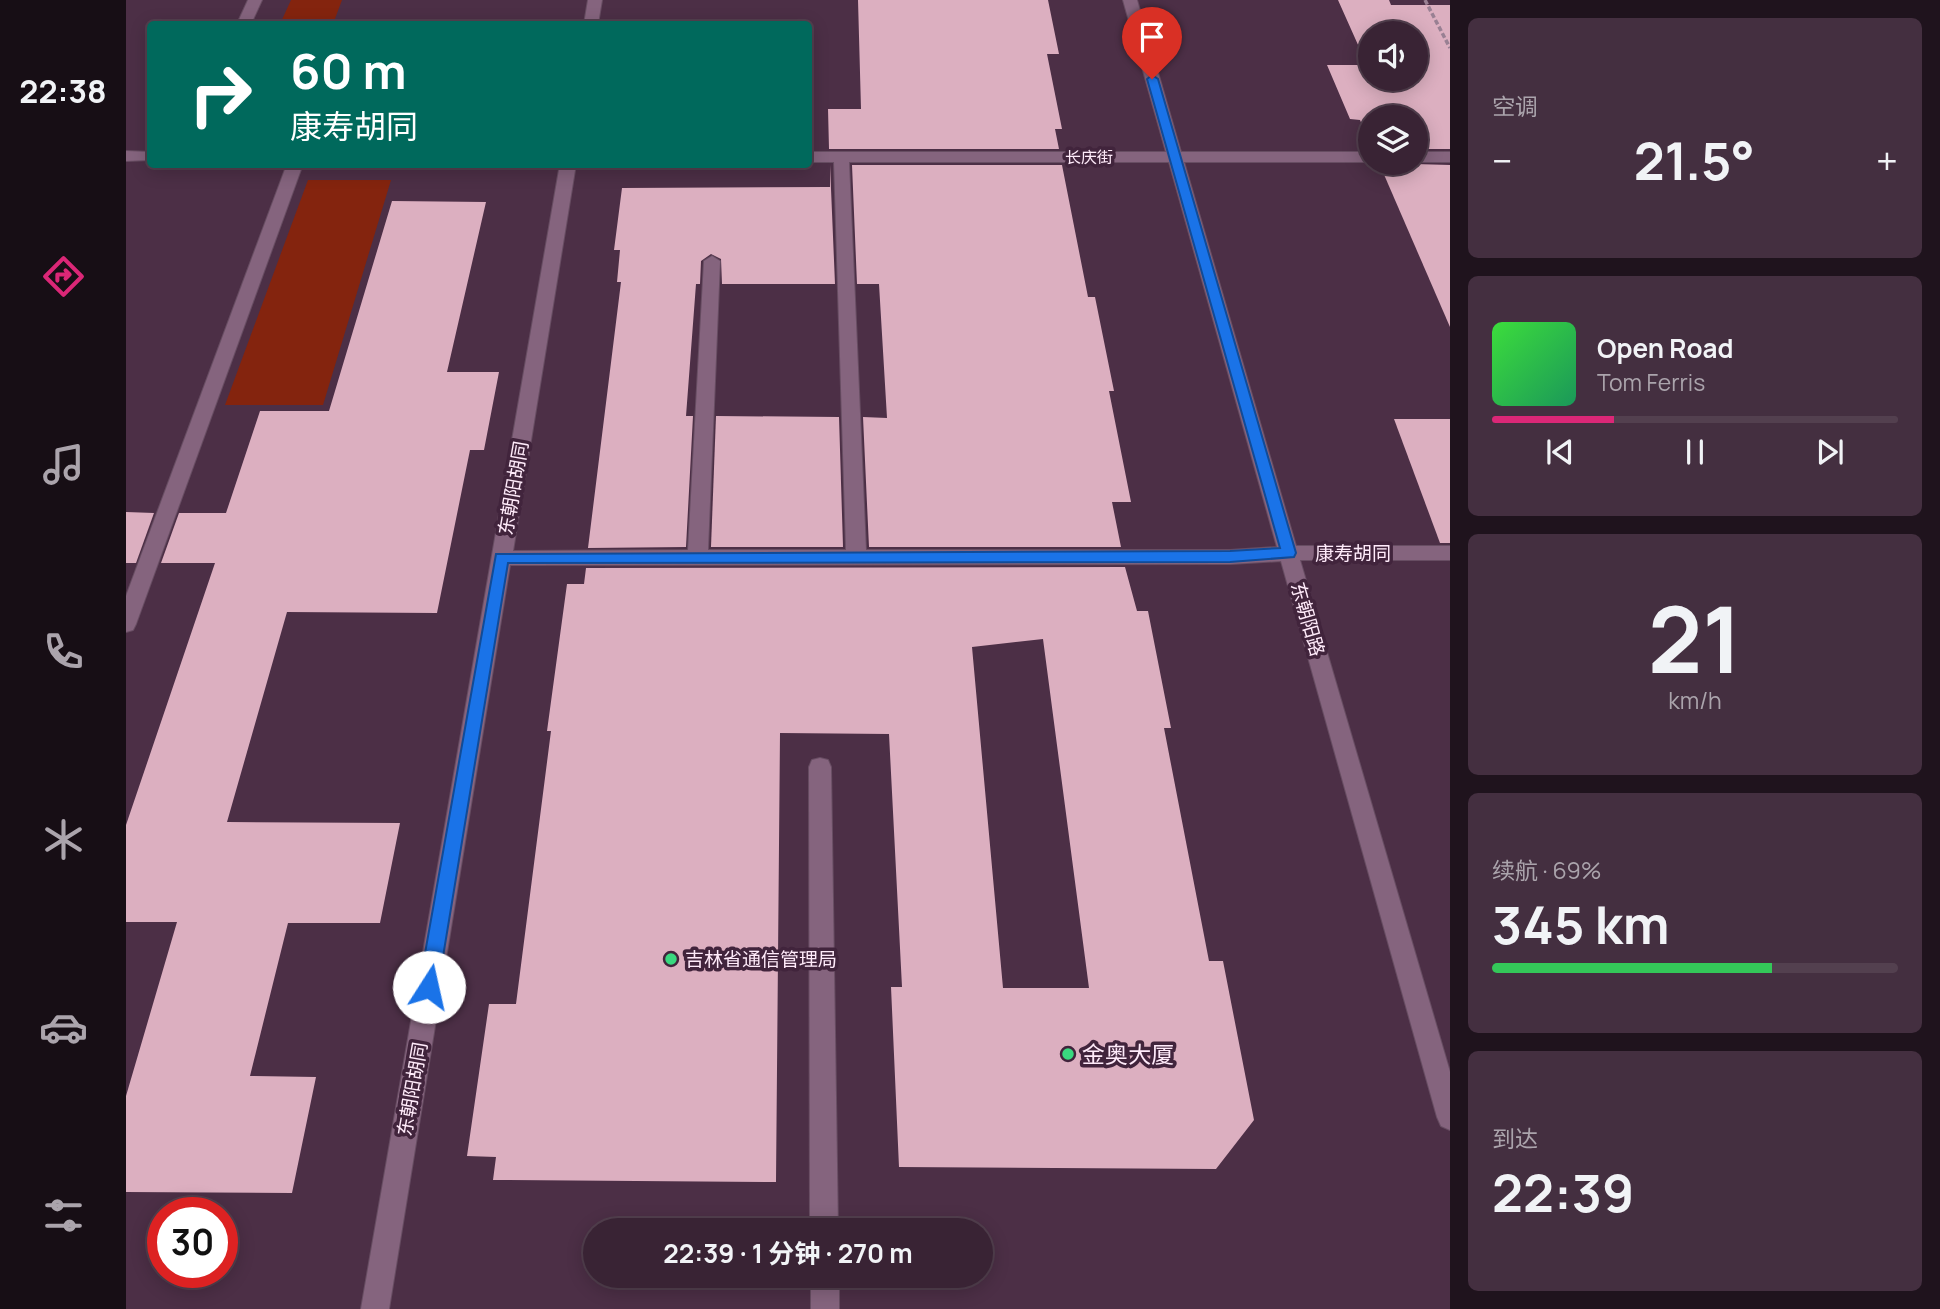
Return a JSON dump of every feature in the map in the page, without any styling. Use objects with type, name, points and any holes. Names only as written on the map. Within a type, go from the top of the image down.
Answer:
[{"type":"street","points":[[245,21],[255,0]]},
{"type":"street","points":[[592,21],[595,0]]},
{"type":"street","name":"东朝阳路","points":[[1130,0],[1450,1117]]},
{"type":"street","points":[[126,156],[147,156]]},
{"type":"street","name":"长庆街","points":[[812,157],[1358,157]]},
{"type":"street","points":[[841,157],[856,557]]},
{"type":"street","points":[[1428,157],[1450,157]]},
{"type":"street","points":[[126,624],[294,168]]},
{"type":"street","name":"东朝阳胡同","points":[[374,1309],[567,168]]},
{"type":"street","points":[[698,557],[712,261]]},
{"type":"street","name":"康寿胡同","points":[[501,558],[1230,557],[1289,553],[1450,553]]},
{"type":"street","points":[[820,767],[824,1218]]},
{"type":"street","points":[[825,1288],[825,1309]]},
{"type":"path","points":[[1424,0],[1450,48]]},
{"type":"shaded area","points":[[291,0],[342,0],[334,21],[281,21]]},
{"type":"shaded area","points":[[308,180],[391,180],[323,405],[225,405]]},
{"type":"building","points":[[858,0],[1048,0],[1059,54],[1047,54],[1062,129],[1055,129],[1059,149],[829,149],[828,109],[861,109]]},
{"type":"building","points":[[1338,0],[1389,0],[1391,5],[1450,5],[1450,149],[1428,149],[1428,105],[1358,105],[1358,120],[1350,119],[1327,65],[1358,65],[1358,91],[1428,91],[1428,21],[1358,21],[1358,45]]},
{"type":"building","points":[[1428,164],[1450,165],[1450,327],[1384,175],[1428,175]]},
{"type":"building","points":[[830,165],[835,284],[722,284],[721,259],[711,254],[701,261],[700,284],[696,284],[686,416],[693,416],[686,547],[588,548],[621,282],[617,282],[620,250],[614,250],[622,188],[830,187]]},
{"type":"building","points":[[852,165],[1062,165],[1088,297],[1095,297],[1114,391],[1109,391],[1131,502],[1112,502],[1121,547],[869,547],[863,417],[887,418],[879,284],[857,284]]},
{"type":"building","points":[[392,201],[486,202],[447,372],[499,372],[484,450],[470,450],[437,613],[287,612],[227,822],[400,823],[380,923],[288,923],[250,1076],[316,1077],[292,1193],[126,1192],[126,1096],[177,922],[126,922],[126,825],[215,563],[161,563],[179,513],[226,513],[260,411],[329,411]]},
{"type":"building","points":[[716,416],[839,417],[843,547],[711,547]]},
{"type":"building","points":[[1394,419],[1450,419],[1450,543],[1440,543]]},
{"type":"building","points":[[126,512],[154,513],[136,563],[126,563]]},
{"type":"building","points":[[1125,567],[1137,611],[1148,611],[1171,728],[1164,728],[1209,961],[1223,961],[1254,1120],[1216,1169],[899,1167],[891,987],[902,987],[889,734],[780,733],[776,1182],[493,1180],[496,1157],[467,1156],[489,1004],[516,1004],[551,731],[547,731],[567,584],[584,584],[586,568]],"holes":[[[1043,639],[1089,988],[1003,988],[972,647]]]},
{"type":"place","name":"吉林省通信管理局","points":[[671,959]]},
{"type":"place","name":"金奥大厦","points":[[1068,1054]]},
{"type":"route","points":[[429,987],[501,558],[1230,557],[1289,553],[1152,79]]}]
